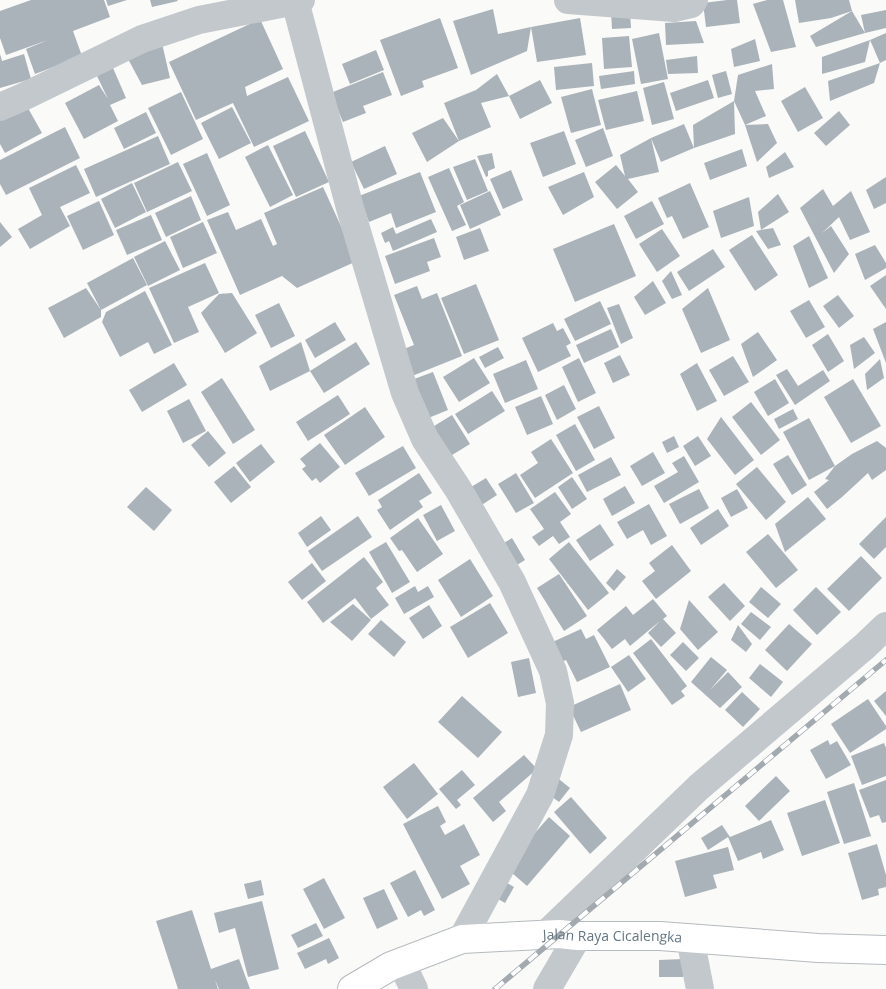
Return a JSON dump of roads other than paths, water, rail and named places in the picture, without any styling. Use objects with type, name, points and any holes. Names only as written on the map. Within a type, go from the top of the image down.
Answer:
[{"type":"main road","name":"Jalan Raya Cicalengka","points":[[352,989],[392,966],[462,939],[559,934],[578,936],[660,936],[818,948],[886,950]]},
{"type":"street","points":[[0,107],[142,39],[199,20],[298,0],[350,208],[405,393],[425,439],[458,489],[512,582],[553,671],[560,703],[560,735],[540,795],[462,939]]},
{"type":"street","points":[[568,0],[674,8],[691,4],[694,0]]},
{"type":"street","points":[[544,936],[699,787],[886,626]]},
{"type":"street","points":[[547,989],[578,936]]},
{"type":"street","points":[[690,938],[700,989]]},
{"type":"street","points":[[401,962],[414,989]]},
{"type":"railway","points":[[495,989],[886,660]]}]
